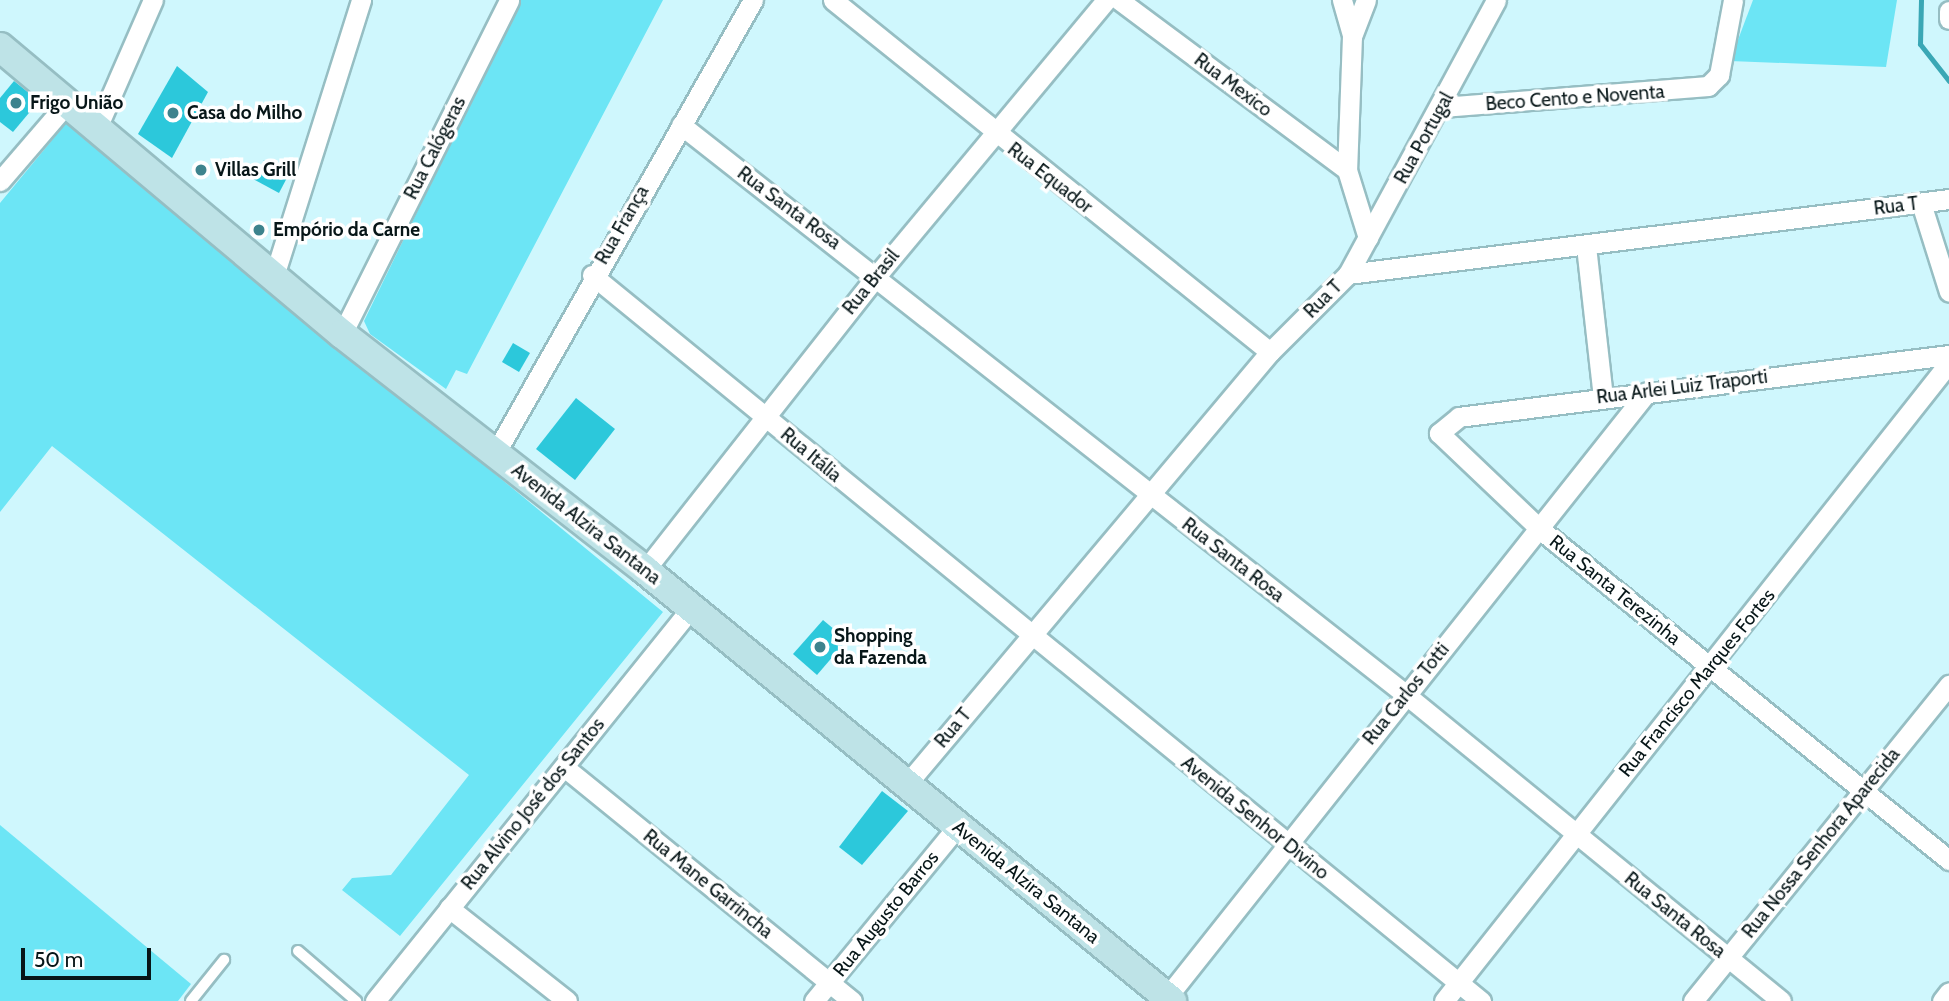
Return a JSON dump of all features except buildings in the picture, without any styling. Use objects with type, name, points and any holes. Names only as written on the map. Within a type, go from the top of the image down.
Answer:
[{"type":"main road","name":"Avenida Alzira Santana","points":[[0,47],[275,273],[342,334],[692,607],[1170,999]]},
{"type":"street","points":[[97,128],[153,0]]},
{"type":"street","points":[[275,273],[361,0]]},
{"type":"street","name":"Rua Calógeras","points":[[342,334],[509,0]]},
{"type":"street","name":"Rua França","points":[[496,452],[592,275],[753,0]]},
{"type":"street","name":"Rua Equador","points":[[833,0],[995,134],[1270,352]]},
{"type":"street","name":"Rua Brasil","points":[[645,570],[763,415],[1106,0]]},
{"type":"street","name":"Rua Mexico","points":[[1119,0],[1347,170]]},
{"type":"street","points":[[1342,0],[1352,36],[1347,170],[1368,238]]},
{"type":"street","points":[[1352,36],[1366,0]]},
{"type":"street","name":"Rua Portugal","points":[[1348,274],[1441,107],[1496,0]]},
{"type":"street","name":"Beco Cento e Noventa","points":[[1441,107],[1708,86],[1719,75],[1733,0]]},
{"type":"street","points":[[1949,11],[1949,19]]},
{"type":"street","points":[[0,181],[68,102]]},
{"type":"street","name":"Rua Santa Rosa","points":[[681,125],[877,275],[1151,496],[1405,694],[1781,1001]]},
{"type":"street","name":"Rua T","points":[[906,785],[1270,352],[1348,274],[1949,199]]},
{"type":"street","points":[[1921,203],[1949,292]]},
{"type":"street","points":[[1586,246],[1603,397]]},
{"type":"street","name":"Rua Itália","points":[[592,275],[1028,637]]},
{"type":"street","name":"Rua Arlei Luiz Traporti","points":[[1450,446],[1440,427],[1459,417],[1949,355]]},
{"type":"street","name":"Rua Francisco Marques Fortes","points":[[1444,1001],[1949,363]]},
{"type":"street","name":"Rua Carlos Totti","points":[[1170,999],[1405,694],[1541,530],[1647,392]]},
{"type":"street","name":"Rua Santa Terezinha","points":[[1450,446],[1541,530],[1949,860]]},
{"type":"street","name":"Rua Alvino José dos Santos","points":[[375,1001],[692,607]]},
{"type":"street","name":"Avenida Senhor Divino","points":[[1028,637],[1481,1001]]},
{"type":"street","name":"Rua Nossa Senhora Aparecida","points":[[1693,1001],[1949,684]]},
{"type":"street","name":"Rua Mane Garrincha","points":[[564,767],[852,1001]]},
{"type":"street","name":"Rua Augusto Barros","points":[[814,1001],[957,827]]},
{"type":"street","points":[[449,908],[567,1001]]},
{"type":"street","points":[[1942,1001],[1949,992]]},
{"type":"lane","points":[[298,951],[356,1001]]},
{"type":"lane","points":[[191,1001],[224,960]]},
{"type":"shaded area","points":[[520,0],[663,0],[467,374],[456,370],[446,389],[370,334],[364,321]]},
{"type":"shaded area","points":[[1753,0],[1897,0],[1886,67],[1730,61]]},
{"type":"shaded area","points":[[67,122],[663,612],[400,936],[342,890],[352,878],[391,875],[469,775],[52,446],[0,512],[0,203]]},
{"type":"shaded area","points":[[0,825],[191,984],[178,1001],[0,1001]]},
{"type":"waterway","points":[[1921,0],[1920,44],[1949,81]]},
{"type":"place","name":"Frigo União","points":[[16,103]]},
{"type":"place","name":"Casa do Milho","points":[[173,113]]},
{"type":"place","name":"Villas Grill","points":[[201,170]]},
{"type":"place","name":"Empório da Carne","points":[[259,230]]},
{"type":"place","name":"Shopping da Fazenda","points":[[820,647]]}]
